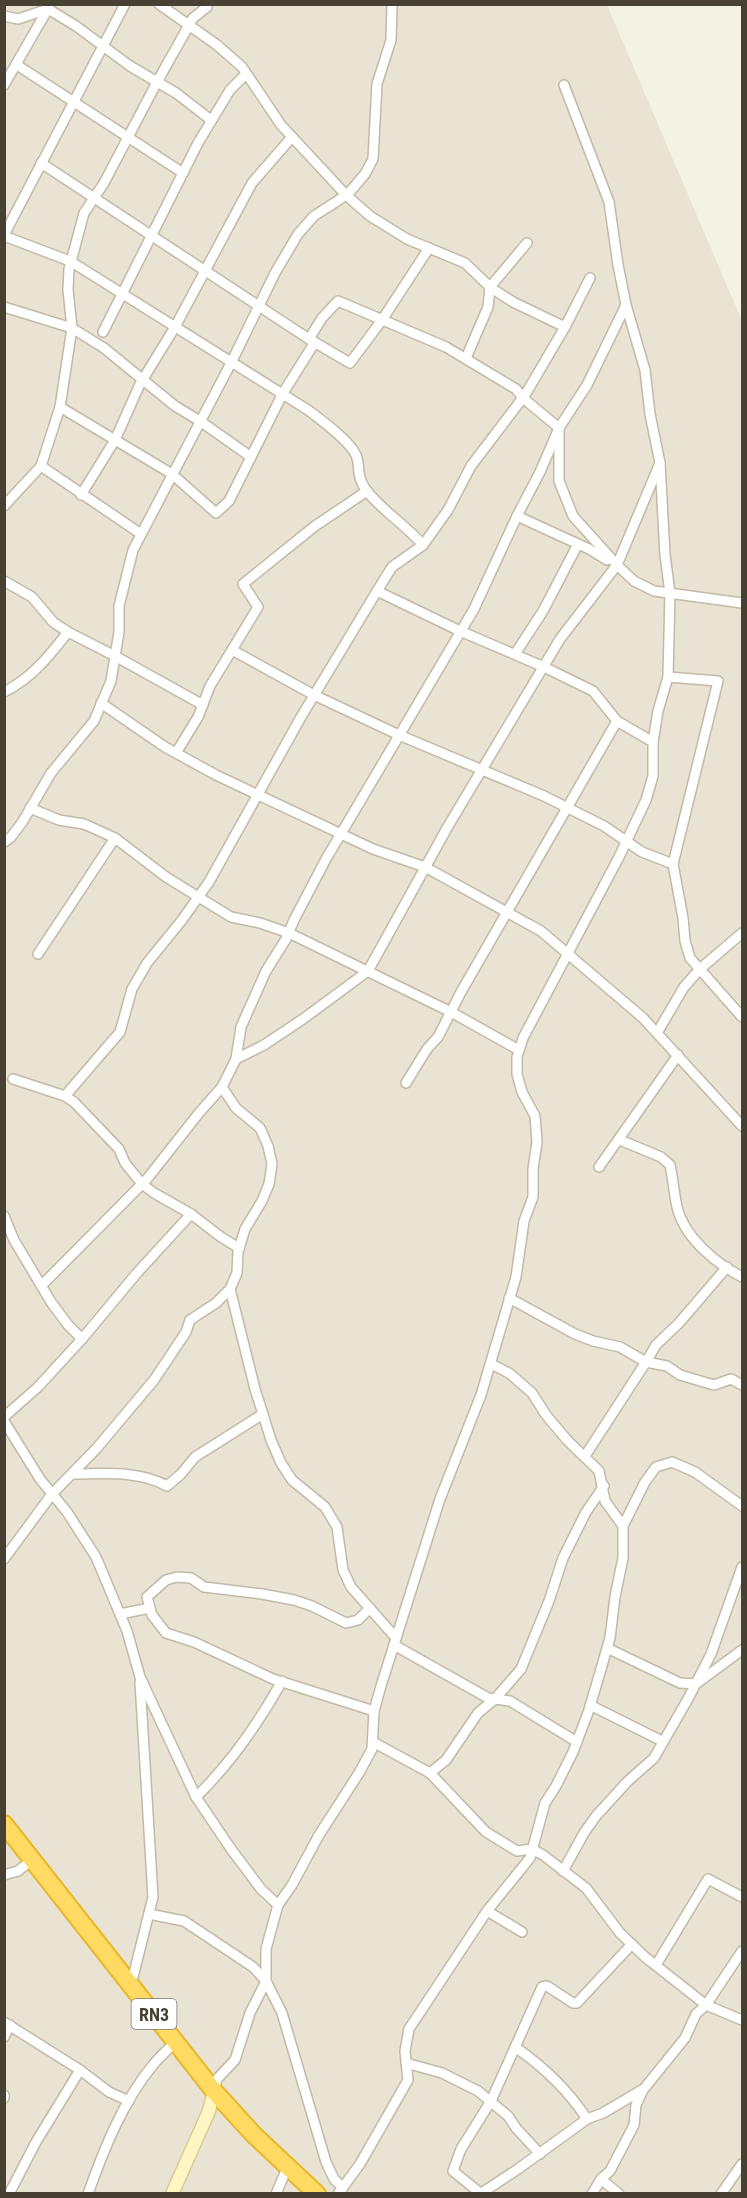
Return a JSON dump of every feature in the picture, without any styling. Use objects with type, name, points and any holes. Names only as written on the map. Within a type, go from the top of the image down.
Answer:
[{"type":"highway","name":"RN3","points":[[4,1824],[214,2091],[254,2135],[316,2193]]},
{"type":"main road","points":[[172,2193],[209,2111],[214,2091]]},
{"type":"street","points":[[125,4],[4,236],[70,261],[231,363],[283,393],[336,432],[356,455],[358,476],[367,491],[423,545]]},
{"type":"street","points":[[159,4],[217,45],[242,67],[281,125],[346,195],[370,216],[407,239],[465,263],[490,287],[513,302],[566,327]]},
{"type":"street","points":[[4,842],[11,837],[51,773],[94,721],[111,681],[119,632],[118,606],[126,571],[141,534],[231,363],[275,273],[298,234],[314,216],[346,195],[365,174],[373,159],[377,84],[391,40],[392,4]]},
{"type":"street","points":[[49,7],[130,66],[176,93],[211,120]]},
{"type":"street","points":[[4,16],[18,19],[49,7]]},
{"type":"street","points":[[4,85],[49,7]]},
{"type":"street","points":[[4,506],[41,466],[60,406],[72,328],[68,290],[70,261],[84,213],[129,139],[157,82],[193,18],[207,7]]},
{"type":"street","points":[[16,65],[183,173]]},
{"type":"street","points":[[103,332],[211,120],[230,90],[246,74]]},
{"type":"street","points":[[214,2091],[217,2079],[235,2060],[250,2013],[266,1981],[266,1949],[278,1905],[372,1749],[374,1712],[440,1500],[491,1364],[516,1277],[524,1221],[533,1197],[533,1169],[537,1142],[535,1116],[522,1092],[517,1074],[516,1057],[523,1038],[627,841],[646,800],[653,776],[653,742],[658,711],[668,677],[670,593],[665,555],[660,463],[650,414],[645,370],[626,305],[618,265],[609,202],[564,85]]},
{"type":"street","points":[[81,495],[116,440],[142,380],[176,327],[252,183],[292,137]]},
{"type":"street","points":[[41,163],[350,363],[382,320],[429,248]]},
{"type":"street","points":[[466,358],[488,307],[490,287],[526,243]]},
{"type":"street","points":[[65,1096],[120,1032],[132,989],[147,963],[209,882],[256,796],[376,591],[392,567],[423,545],[448,510],[471,466],[523,398],[566,327],[590,278]]},
{"type":"street","points":[[60,406],[172,474],[216,513],[229,501],[322,318],[338,301],[446,347],[466,358],[516,389],[523,398],[560,428]]},
{"type":"street","points":[[41,1286],[142,1184],[222,1087],[236,1059],[241,1027],[266,971],[289,933],[299,909],[341,833],[474,609],[560,428],[587,385],[626,305]]},
{"type":"street","points":[[4,307],[72,328],[104,348],[175,406],[251,457]]},
{"type":"street","points":[[560,428],[559,481],[573,516],[634,582],[654,591],[742,603]]},
{"type":"street","points":[[236,1059],[264,1045],[330,1001],[368,971],[425,867],[560,639],[617,565],[660,463]]},
{"type":"street","points":[[41,466],[141,534]]},
{"type":"street","points":[[176,753],[198,717],[210,686],[258,607],[243,584],[315,526],[367,491]]},
{"type":"street","points":[[517,516],[617,565]]},
{"type":"street","points":[[515,654],[543,611],[578,544]]},
{"type":"street","points":[[4,581],[32,597],[53,622],[68,632],[203,705]]},
{"type":"street","points":[[376,591],[460,631],[544,667],[593,692],[617,721],[653,742]]},
{"type":"street","points":[[4,692],[21,683],[43,663],[68,632]]},
{"type":"street","points":[[232,650],[314,695],[399,735],[567,808],[604,826],[642,852],[674,864]]},
{"type":"street","points":[[668,677],[718,681],[674,864],[685,941],[690,958],[742,1017]]},
{"type":"street","points":[[101,704],[176,753],[256,796],[373,849],[425,867],[541,931],[657,1033],[742,1126]]},
{"type":"street","points":[[406,1083],[427,1049],[438,1037],[617,721]]},
{"type":"street","points":[[30,808],[59,820],[84,824],[116,838],[166,876],[231,917],[260,923],[289,933],[451,1012],[519,1050]]},
{"type":"street","points":[[38,954],[116,838]]},
{"type":"street","points":[[657,1033],[684,987],[700,969],[742,933]]},
{"type":"street","points":[[599,1167],[678,1054]]},
{"type":"street","points":[[14,1079],[65,1096],[74,1102],[110,1138],[119,1149],[125,1163],[142,1184],[154,1194],[191,1214],[239,1248]]},
{"type":"street","points":[[4,1559],[52,1494],[154,1380],[186,1332],[190,1320],[216,1303],[230,1289],[237,1273],[239,1248],[245,1229],[262,1201],[269,1184],[272,1164],[268,1146],[260,1128],[236,1108],[222,1087]]},
{"type":"street","points":[[620,1140],[661,1157],[670,1165],[677,1208],[689,1234],[713,1257],[742,1277]]},
{"type":"street","points":[[191,1214],[137,1273],[82,1339],[38,1387],[4,1419],[40,1479],[67,1512],[96,1557],[128,1631],[140,1677],[196,1797],[237,1857],[261,1888],[278,1905]]},
{"type":"street","points":[[4,1216],[14,1240],[41,1286],[68,1325],[82,1339]]},
{"type":"street","points":[[585,1456],[656,1345],[679,1323],[727,1267]]},
{"type":"street","points":[[230,1289],[263,1414],[281,1463],[292,1480],[325,1507],[337,1527],[343,1570],[351,1587],[395,1642],[488,1698],[510,1701],[577,1742]]},
{"type":"street","points":[[509,1298],[575,1334],[620,1347],[646,1362],[667,1366],[680,1375],[714,1385],[730,1379],[742,1385]]},
{"type":"street","points":[[491,1364],[509,1373],[532,1394],[553,1424],[599,1471],[604,1486],[605,1501],[622,1526]]},
{"type":"street","points":[[72,1474],[153,1478],[167,1486],[195,1457],[263,1414]]},
{"type":"street","points":[[149,1914],[184,1921],[253,1967],[266,1981],[282,2013],[326,2162],[341,2191],[408,2080],[405,2051],[409,2029],[487,1911],[530,1858],[545,1803],[556,1786],[577,1742],[608,1648],[623,1558],[622,1526],[645,1482],[656,1467],[672,1462],[695,1472],[742,1506]]},
{"type":"street","points":[[430,1773],[446,1760],[477,1713],[495,1699],[520,1669],[549,1601],[563,1558],[586,1512],[604,1486]]},
{"type":"street","points":[[563,1871],[596,1816],[628,1781],[654,1758],[711,1654],[742,1567]]},
{"type":"street","points":[[370,1608],[358,1620],[346,1623],[294,1600],[204,1587],[191,1578],[177,1577],[166,1580],[147,1597],[152,1616],[166,1633],[194,1642],[282,1682],[374,1712]]},
{"type":"street","points":[[120,1614],[150,1608]]},
{"type":"street","points":[[608,1648],[680,1683],[696,1684],[742,1650]]},
{"type":"street","points":[[131,1986],[153,1897],[140,1677]]},
{"type":"street","points":[[196,1797],[221,1773],[262,1716],[282,1682]]},
{"type":"street","points":[[590,1705],[662,1741]]},
{"type":"street","points":[[373,1742],[430,1773],[486,1832],[517,1851],[532,1849],[586,1888],[620,1933],[656,1965],[706,2005],[742,2020]]},
{"type":"street","points":[[4,1875],[18,1871],[33,1859]]},
{"type":"street","points":[[656,1965],[708,1879],[742,1897]]},
{"type":"street","points":[[487,1911],[522,1932]]},
{"type":"street","points":[[632,1944],[577,2003],[573,2003],[547,1986],[542,1987],[491,2101],[461,2149],[453,2171],[480,2193],[540,2154],[587,2119],[603,2113],[643,2090]]},
{"type":"street","points":[[592,2193],[601,2179],[610,2171],[634,2125],[636,2105],[643,2090],[685,2038],[696,2014],[706,2005],[742,1951]]},
{"type":"street","points":[[4,2037],[7,2024],[80,2070],[109,2092],[129,2101]]},
{"type":"street","points":[[88,2193],[104,2151],[129,2101],[152,2066],[176,2041]]},
{"type":"street","points":[[515,2047],[555,2079],[587,2119]]},
{"type":"street","points":[[406,2063],[442,2073],[478,2091],[508,2116],[540,2154]]},
{"type":"street","points":[[9,2193],[36,2142],[80,2070]]},
{"type":"street","points":[[721,2193],[742,2164]]},
{"type":"street","points":[[276,2193],[287,2168]]},
{"type":"street","points":[[601,2179],[619,2193]]},
{"type":"shaded area","points":[[5,5],[607,5],[742,321],[742,2193],[5,2194]]}]
